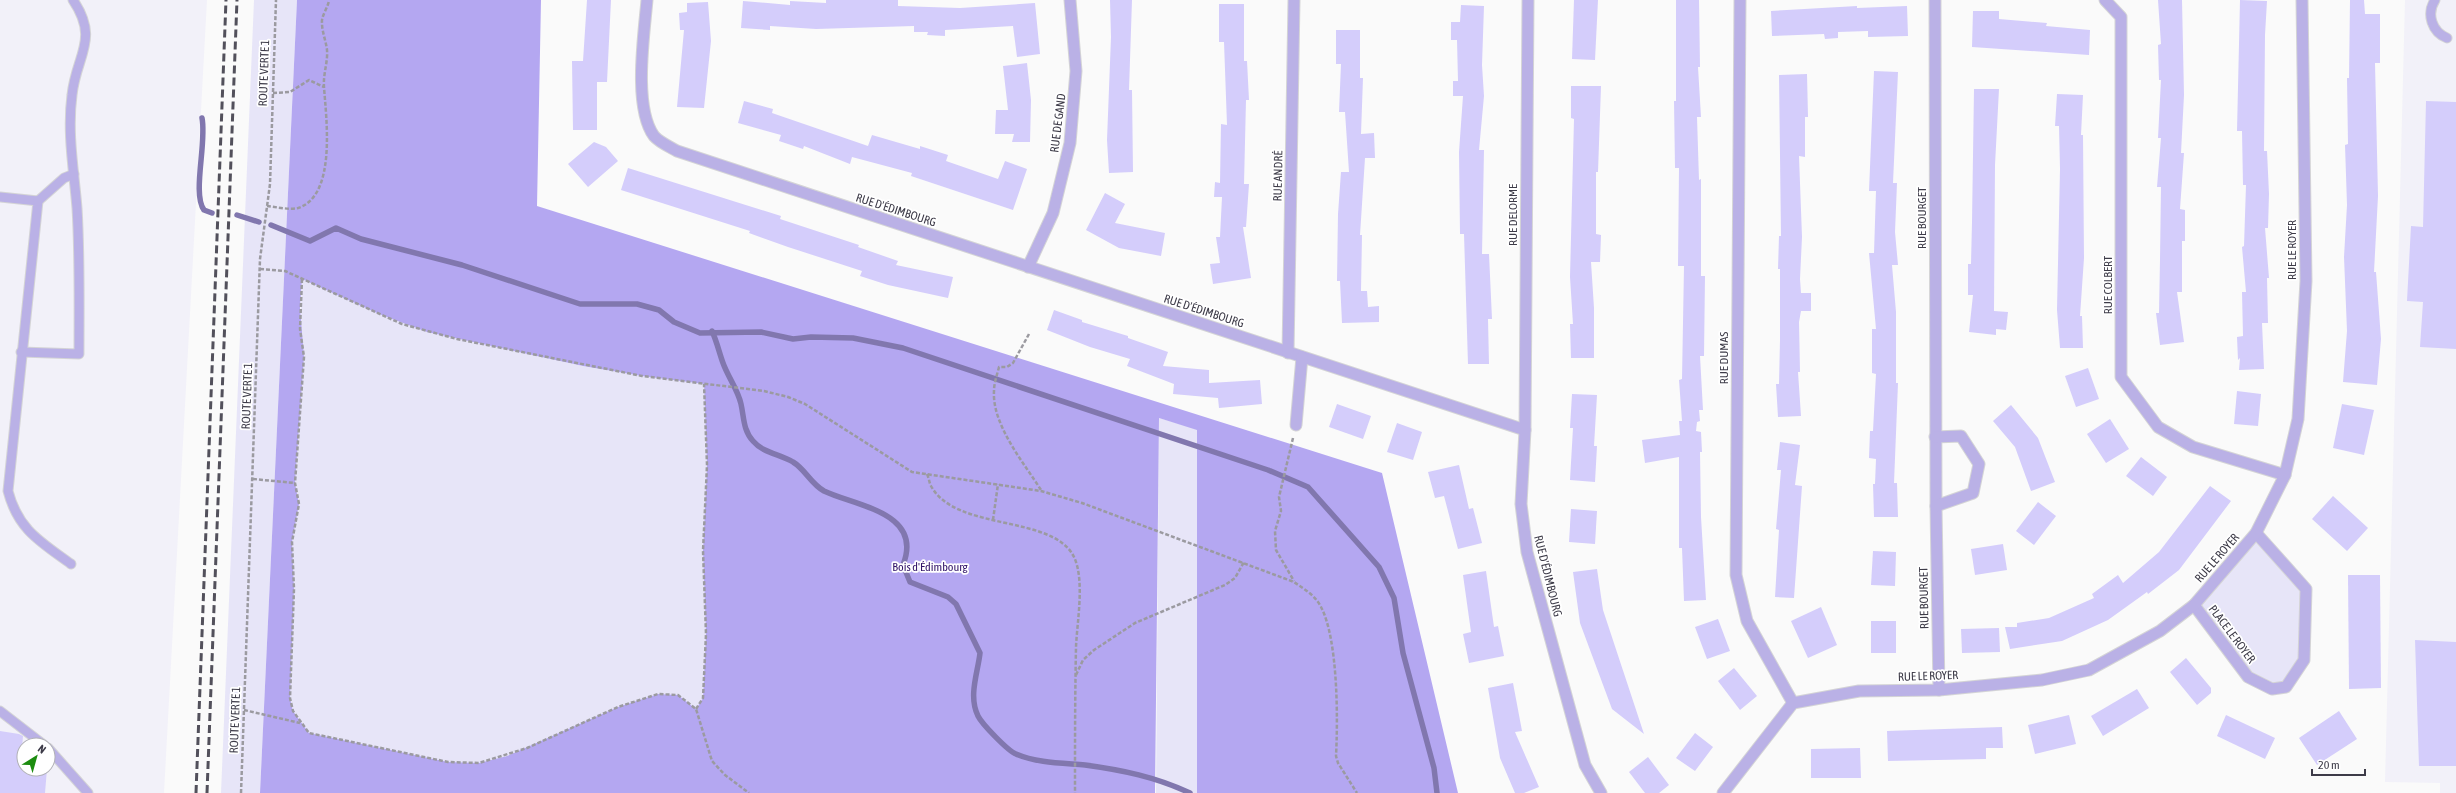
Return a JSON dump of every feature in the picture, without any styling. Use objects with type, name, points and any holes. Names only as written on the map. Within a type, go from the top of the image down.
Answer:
[{"type":"street","name":"RUE D'ÉDIMBOURG","points":[[647,0],[641,73],[645,120],[655,137],[677,151],[1525,430],[1521,504],[1527,552],[1585,765],[1601,793]]},
{"type":"street","name":"RUE DE GAND","points":[[1028,267],[1053,213],[1070,143],[1076,71],[1070,0]]},
{"type":"street","name":"RUE ANDRÉ","points":[[1288,353],[1294,0]]},
{"type":"street","name":"RUE DELORME","points":[[1525,430],[1528,0]]},
{"type":"street","name":"RUE DUMAS","points":[[1740,0],[1736,575],[1747,620],[1793,703]]},
{"type":"street","name":"RUE BOURGET","points":[[1935,0],[1936,506],[1939,690]]},
{"type":"street","name":"RUE COLBERT","points":[[2105,0],[2121,16],[2121,377],[2158,427],[2193,447],[2284,475]]},
{"type":"street","name":"RUE LE ROYER","points":[[1793,703],[1859,691],[1939,690],[2042,680],[2089,670],[2160,631],[2194,604],[2256,533],[2284,475],[2298,419],[2306,281],[2302,0]]},
{"type":"street","points":[[1296,425],[1302,357]]},
{"type":"street","points":[[1936,437],[1961,436],[1979,464],[1974,493],[1936,506]]},
{"type":"street","name":"PLACE LE ROYER","points":[[2194,604],[2248,677],[2272,688],[2286,687],[2304,660],[2306,589],[2256,533]]},
{"type":"street","points":[[1723,793],[1793,703]]},
{"type":"lane","points":[[22,352],[80,354],[74,174],[70,129],[72,95],[86,43],[86,34],[83,17],[73,0]]},
{"type":"lane","points":[[2435,0],[2431,13],[2433,25],[2439,34],[2447,38]]},
{"type":"lane","points":[[71,564],[24,527],[17,517],[8,491],[38,201],[64,178],[74,174]]},
{"type":"lane","points":[[0,197],[38,201]]},
{"type":"lane","points":[[0,711],[34,737]]},
{"type":"lane","points":[[56,757],[88,793]]},
{"type":"path","name":"ROUTE VERTE 1","points":[[241,793],[260,268],[267,206],[276,0]]},
{"type":"path","points":[[267,206],[297,208],[318,191],[325,168],[327,150],[324,87],[327,60],[321,21],[327,10],[329,0]]},
{"type":"path","points":[[273,93],[290,92],[309,80],[324,87]]},
{"type":"path","points":[[260,268],[285,271],[360,306],[427,332],[583,366],[642,376],[764,391],[788,397],[805,404],[903,468],[927,474],[1041,491],[1082,503],[1244,562],[1294,582],[1311,594],[1321,607],[1328,630],[1336,688],[1336,756],[1338,763],[1357,793]]},
{"type":"path","points":[[302,279],[300,329],[304,356],[295,483],[299,504],[292,542],[294,589],[290,698],[293,711],[300,723],[309,733],[323,737],[448,762],[479,763],[506,756],[618,707],[658,694],[678,695],[696,709],[712,761],[725,775],[749,793]]},
{"type":"path","points":[[1029,334],[1013,363],[1007,366],[999,367],[994,386],[994,398],[1004,429],[1018,458],[1041,491]]},
{"type":"path","points":[[696,709],[703,698],[706,634],[703,551],[707,465],[704,384]]},
{"type":"path","points":[[1294,582],[1276,550],[1275,531],[1281,511],[1279,497],[1282,481],[1296,425]]},
{"type":"path","points":[[927,474],[931,486],[953,507],[1059,541],[1074,557],[1079,584],[1076,675],[1075,793]]},
{"type":"path","points":[[253,479],[295,483]]},
{"type":"path","points":[[993,520],[998,484]]},
{"type":"path","points":[[1076,675],[1083,660],[1094,650],[1145,618],[1225,585],[1235,578],[1244,562]]},
{"type":"path","points":[[244,710],[300,723]]},
{"type":"shaded area","points":[[0,0],[207,0],[164,793],[0,793]]},
{"type":"shaded area","points":[[254,0],[297,0],[260,793],[221,793]]},
{"type":"shaded area","points":[[2405,0],[2456,0],[2456,793],[2440,793],[2440,783],[2385,782]]},
{"type":"shaded area","points":[[302,279],[379,314],[427,332],[583,366],[642,376],[704,384],[707,465],[703,551],[706,634],[703,698],[696,709],[678,695],[658,694],[618,707],[506,756],[479,763],[448,762],[309,733],[293,711],[290,698],[294,589],[292,542],[299,504],[295,483],[304,357],[300,329]]},
{"type":"shaded area","points":[[1159,418],[1197,429],[1197,793],[1156,793]]},
{"type":"shaded area","points":[[2256,533],[2306,589],[2304,660],[2286,687],[2272,689],[2248,677],[2194,605]]},
{"type":"green space","name":"Bois d'Édimbourg","points":[[297,0],[541,0],[537,206],[1382,473],[1458,793],[1197,793],[1197,430],[1159,418],[1155,793],[260,793]],"holes":[[[302,279],[379,314],[427,332],[583,366],[642,376],[704,384],[707,465],[703,551],[706,634],[703,698],[696,709],[678,695],[658,694],[618,707],[507,756],[479,763],[448,762],[309,733],[293,711],[290,698],[294,589],[292,542],[299,504],[295,483],[304,357],[300,308]]]},
{"type":"building","points":[[587,0],[611,0],[607,82],[597,82],[597,130],[573,130],[572,61],[583,61]]},
{"type":"building","points":[[826,0],[898,0],[898,6],[960,8],[1035,3],[1040,54],[1017,57],[1013,26],[945,30],[945,36],[927,35],[928,32],[914,32],[914,26],[816,29],[770,26],[770,30],[741,28],[743,1],[790,5],[790,1],[826,3]]},
{"type":"building","points":[[1110,0],[1132,0],[1129,90],[1132,90],[1133,172],[1109,173],[1107,140],[1111,37]]},
{"type":"building","points":[[1574,0],[1598,0],[1595,60],[1572,59]]},
{"type":"building","points":[[1676,0],[1699,0],[1700,67],[1698,67],[1701,117],[1697,117],[1699,180],[1701,179],[1701,276],[1705,276],[1704,356],[1700,356],[1703,410],[1699,410],[1700,421],[1697,422],[1696,431],[1701,432],[1701,517],[1706,600],[1684,601],[1682,548],[1679,548],[1679,457],[1645,463],[1642,440],[1680,435],[1679,421],[1682,421],[1679,380],[1682,379],[1684,266],[1678,266],[1679,168],[1675,168],[1674,101],[1676,101]]},
{"type":"building","points":[[2158,0],[2182,0],[2184,95],[2181,153],[2184,153],[2180,209],[2185,210],[2185,241],[2182,241],[2182,292],[2177,292],[2184,342],[2160,345],[2156,313],[2159,313],[2161,187],[2157,187],[2161,138],[2158,138],[2161,80],[2159,80],[2158,45],[2161,44]]},
{"type":"building","points":[[2240,0],[2267,1],[2265,35],[2264,151],[2267,151],[2269,194],[2268,228],[2265,228],[2269,278],[2267,278],[2268,323],[2262,323],[2264,369],[2239,370],[2240,358],[2238,360],[2237,337],[2243,336],[2242,292],[2246,292],[2242,247],[2244,246],[2246,185],[2243,185],[2242,131],[2237,131]]},
{"type":"building","points":[[2350,0],[2364,0],[2365,14],[2380,14],[2380,63],[2375,63],[2378,196],[2374,272],[2376,272],[2381,339],[2377,385],[2343,382],[2347,331],[2344,257],[2347,205],[2345,145],[2348,144],[2347,78],[2349,78]]},
{"type":"building","points":[[708,2],[711,41],[704,108],[677,107],[684,30],[680,30],[679,13],[687,12],[687,3]]},
{"type":"building","points":[[1219,4],[1244,4],[1244,61],[1247,61],[1249,100],[1246,100],[1244,184],[1249,184],[1246,227],[1243,227],[1251,278],[1213,284],[1210,264],[1220,263],[1216,237],[1220,237],[1222,197],[1214,197],[1215,182],[1220,183],[1221,124],[1227,125],[1224,42],[1219,42]]},
{"type":"building","points":[[1461,5],[1484,6],[1482,65],[1484,96],[1479,150],[1484,150],[1482,254],[1489,254],[1492,319],[1488,319],[1489,364],[1468,364],[1464,234],[1460,234],[1459,152],[1463,96],[1453,96],[1453,81],[1458,81],[1457,40],[1451,40],[1451,22],[1460,22]]},
{"type":"building","points":[[1857,6],[1857,8],[1907,6],[1908,36],[1868,37],[1868,31],[1838,32],[1838,38],[1825,39],[1824,34],[1772,36],[1771,11]]},
{"type":"building","points":[[1973,11],[1999,11],[1999,19],[2047,23],[2046,26],[2090,30],[2089,55],[1972,47]]},
{"type":"building","points":[[1336,30],[1360,30],[1360,78],[1363,78],[1361,134],[1374,133],[1375,158],[1365,158],[1360,235],[1362,235],[1361,291],[1367,291],[1368,307],[1379,306],[1379,322],[1342,323],[1340,281],[1337,281],[1338,214],[1341,172],[1349,172],[1345,112],[1339,112],[1341,64],[1336,64]]},
{"type":"building","points":[[1027,63],[1031,100],[1030,142],[1012,142],[1014,134],[995,134],[996,110],[1008,110],[1003,66]]},
{"type":"building","points":[[1874,71],[1898,72],[1893,183],[1897,183],[1895,232],[1898,265],[1892,265],[1896,312],[1896,383],[1898,383],[1894,483],[1897,483],[1898,517],[1874,517],[1873,484],[1875,484],[1876,459],[1869,458],[1870,431],[1873,431],[1876,374],[1872,373],[1872,329],[1876,329],[1869,253],[1874,253],[1876,191],[1869,191]]},
{"type":"building","points":[[1807,74],[1808,117],[1805,117],[1805,157],[1799,156],[1802,237],[1800,279],[1801,293],[1811,293],[1811,311],[1801,311],[1799,322],[1800,372],[1798,372],[1801,416],[1778,417],[1776,384],[1779,384],[1780,269],[1778,269],[1779,236],[1781,236],[1779,75]]},
{"type":"building","points":[[1571,86],[1601,86],[1598,172],[1596,172],[1596,234],[1601,235],[1600,262],[1591,262],[1594,308],[1594,358],[1571,358],[1570,324],[1573,324],[1570,277],[1574,119],[1571,118]]},
{"type":"building","points":[[1974,89],[1999,89],[1995,165],[1994,311],[2008,312],[2006,330],[1996,329],[1996,335],[1969,332],[1973,295],[1968,295],[1968,264],[1971,264]]},
{"type":"building","points":[[2057,94],[2083,95],[2081,135],[2083,135],[2084,258],[2080,316],[2082,316],[2083,348],[2060,348],[2057,310],[2060,169],[2059,126],[2055,126]]},
{"type":"building","points":[[744,101],[773,109],[772,113],[868,146],[872,135],[920,149],[920,146],[948,155],[946,161],[998,179],[1005,161],[1027,169],[1013,210],[911,176],[912,173],[852,157],[850,164],[804,146],[803,149],[779,141],[781,135],[738,123]]},
{"type":"building","points":[[2426,101],[2456,102],[2456,349],[2420,347],[2423,302],[2407,301],[2411,226],[2423,227]]},
{"type":"building","points":[[594,142],[606,147],[618,161],[588,187],[568,164]]},
{"type":"building","points":[[628,168],[781,216],[780,219],[859,245],[858,247],[898,261],[896,265],[953,277],[948,298],[888,285],[860,276],[862,271],[788,247],[749,233],[750,231],[621,190]]},
{"type":"building","points":[[1105,193],[1125,204],[1115,223],[1165,233],[1161,256],[1119,248],[1086,230]]},
{"type":"building","points":[[1054,310],[1082,320],[1082,322],[1128,336],[1128,338],[1168,352],[1163,366],[1209,370],[1209,383],[1260,380],[1262,404],[1219,408],[1218,398],[1173,394],[1174,384],[1127,366],[1130,359],[1090,347],[1047,330]]},
{"type":"building","points":[[2088,368],[2099,399],[2076,407],[2065,376]]},
{"type":"building","points":[[2237,391],[2261,394],[2258,426],[2234,424]]},
{"type":"building","points":[[1572,394],[1597,395],[1594,446],[1597,446],[1595,482],[1570,480],[1573,428],[1570,428]]},
{"type":"building","points":[[1337,404],[1371,416],[1363,439],[1329,427]]},
{"type":"building","points":[[2342,404],[2374,410],[2364,455],[2333,448]]},
{"type":"building","points":[[2011,405],[2038,438],[2055,482],[2031,491],[2015,447],[1993,421]]},
{"type":"building","points":[[2110,419],[2129,449],[2106,463],[2087,434]]},
{"type":"building","points":[[1397,423],[1422,432],[1413,460],[1387,452]]},
{"type":"building","points":[[1780,442],[1800,445],[1795,485],[1802,486],[1794,598],[1775,597],[1779,530],[1776,529],[1781,470],[1777,470]]},
{"type":"building","points":[[2141,457],[2167,477],[2153,496],[2126,476]]},
{"type":"building","points":[[1459,465],[1469,509],[1473,508],[1482,543],[1458,549],[1444,496],[1435,498],[1428,472]]},
{"type":"building","points":[[2210,486],[2231,501],[2179,570],[2148,594],[2147,592],[2108,620],[2062,641],[2010,649],[2005,627],[2017,627],[2017,623],[2049,618],[2094,598],[2092,594],[2118,575],[2123,583],[2159,552]]},
{"type":"building","points":[[2333,496],[2368,528],[2347,551],[2312,519]]},
{"type":"building","points":[[2038,502],[2056,516],[2034,545],[2016,531]]},
{"type":"building","points":[[1571,509],[1597,511],[1595,544],[1569,542]]},
{"type":"building","points":[[2003,544],[2007,570],[1975,575],[1971,549]]},
{"type":"building","points":[[1873,551],[1896,552],[1895,586],[1871,585]]},
{"type":"building","points":[[1597,569],[1603,610],[1644,734],[1612,709],[1580,623],[1573,572]]},
{"type":"building","points":[[1486,571],[1494,627],[1498,626],[1504,656],[1469,663],[1463,634],[1471,632],[1463,575]]},
{"type":"building","points":[[2348,575],[2380,575],[2381,688],[2349,689]]},
{"type":"building","points":[[1821,607],[1837,645],[1808,658],[1791,621]]},
{"type":"building","points":[[1718,619],[1730,651],[1707,659],[1695,627]]},
{"type":"building","points":[[1871,621],[1896,621],[1896,653],[1871,653]]},
{"type":"building","points":[[1999,628],[2000,652],[1962,653],[1961,629]]},
{"type":"building","points":[[2415,640],[2456,642],[2456,766],[2419,766]]},
{"type":"building","points":[[2186,658],[2211,688],[2211,693],[2197,705],[2170,672]]},
{"type":"building","points":[[1734,668],[1757,696],[1740,710],[1718,681]]},
{"type":"building","points":[[1513,683],[1522,731],[1515,732],[1539,787],[1524,793],[1515,793],[1500,758],[1488,688]]},
{"type":"building","points":[[2137,689],[2149,708],[2103,736],[2091,716]]},
{"type":"building","points":[[2339,711],[2357,739],[2317,765],[2299,738]]},
{"type":"building","points":[[2069,715],[2076,744],[2035,754],[2028,725]]},
{"type":"building","points":[[2226,715],[2275,738],[2265,759],[2217,736]]},
{"type":"building","points":[[2002,727],[2003,748],[1986,748],[1986,759],[1888,761],[1887,731]]},
{"type":"building","points":[[0,731],[23,736],[16,737],[16,777],[46,777],[45,793],[0,793]]},
{"type":"building","points":[[1695,733],[1713,747],[1695,771],[1676,758]]},
{"type":"building","points":[[1860,748],[1861,778],[1811,778],[1811,749]]},
{"type":"building","points":[[1648,757],[1669,785],[1659,793],[1645,793],[1629,772]]},
{"type":"waterway","points":[[202,118],[203,140],[199,192],[204,210],[212,213]]},
{"type":"waterway","points":[[237,215],[259,222]]},
{"type":"waterway","points":[[271,225],[310,241],[336,228],[361,239],[462,265],[580,304],[637,304],[659,310],[674,322],[700,333],[761,332],[793,339],[811,337],[853,338],[903,348],[1268,470],[1308,487],[1379,567],[1394,598],[1403,653],[1434,768],[1437,793]]},
{"type":"waterway","points":[[712,331],[725,368],[740,399],[744,423],[747,432],[753,441],[767,451],[793,462],[801,468],[819,488],[824,491],[868,507],[895,522],[904,533],[907,547],[903,565],[910,582],[948,597],[956,604],[980,653],[974,684],[975,708],[980,720],[1002,743],[1012,752],[1024,757],[1126,772],[1152,778],[1190,793]]},
{"type":"railway","points":[[196,793],[226,0]]},
{"type":"railway","points":[[207,793],[237,0]]}]
